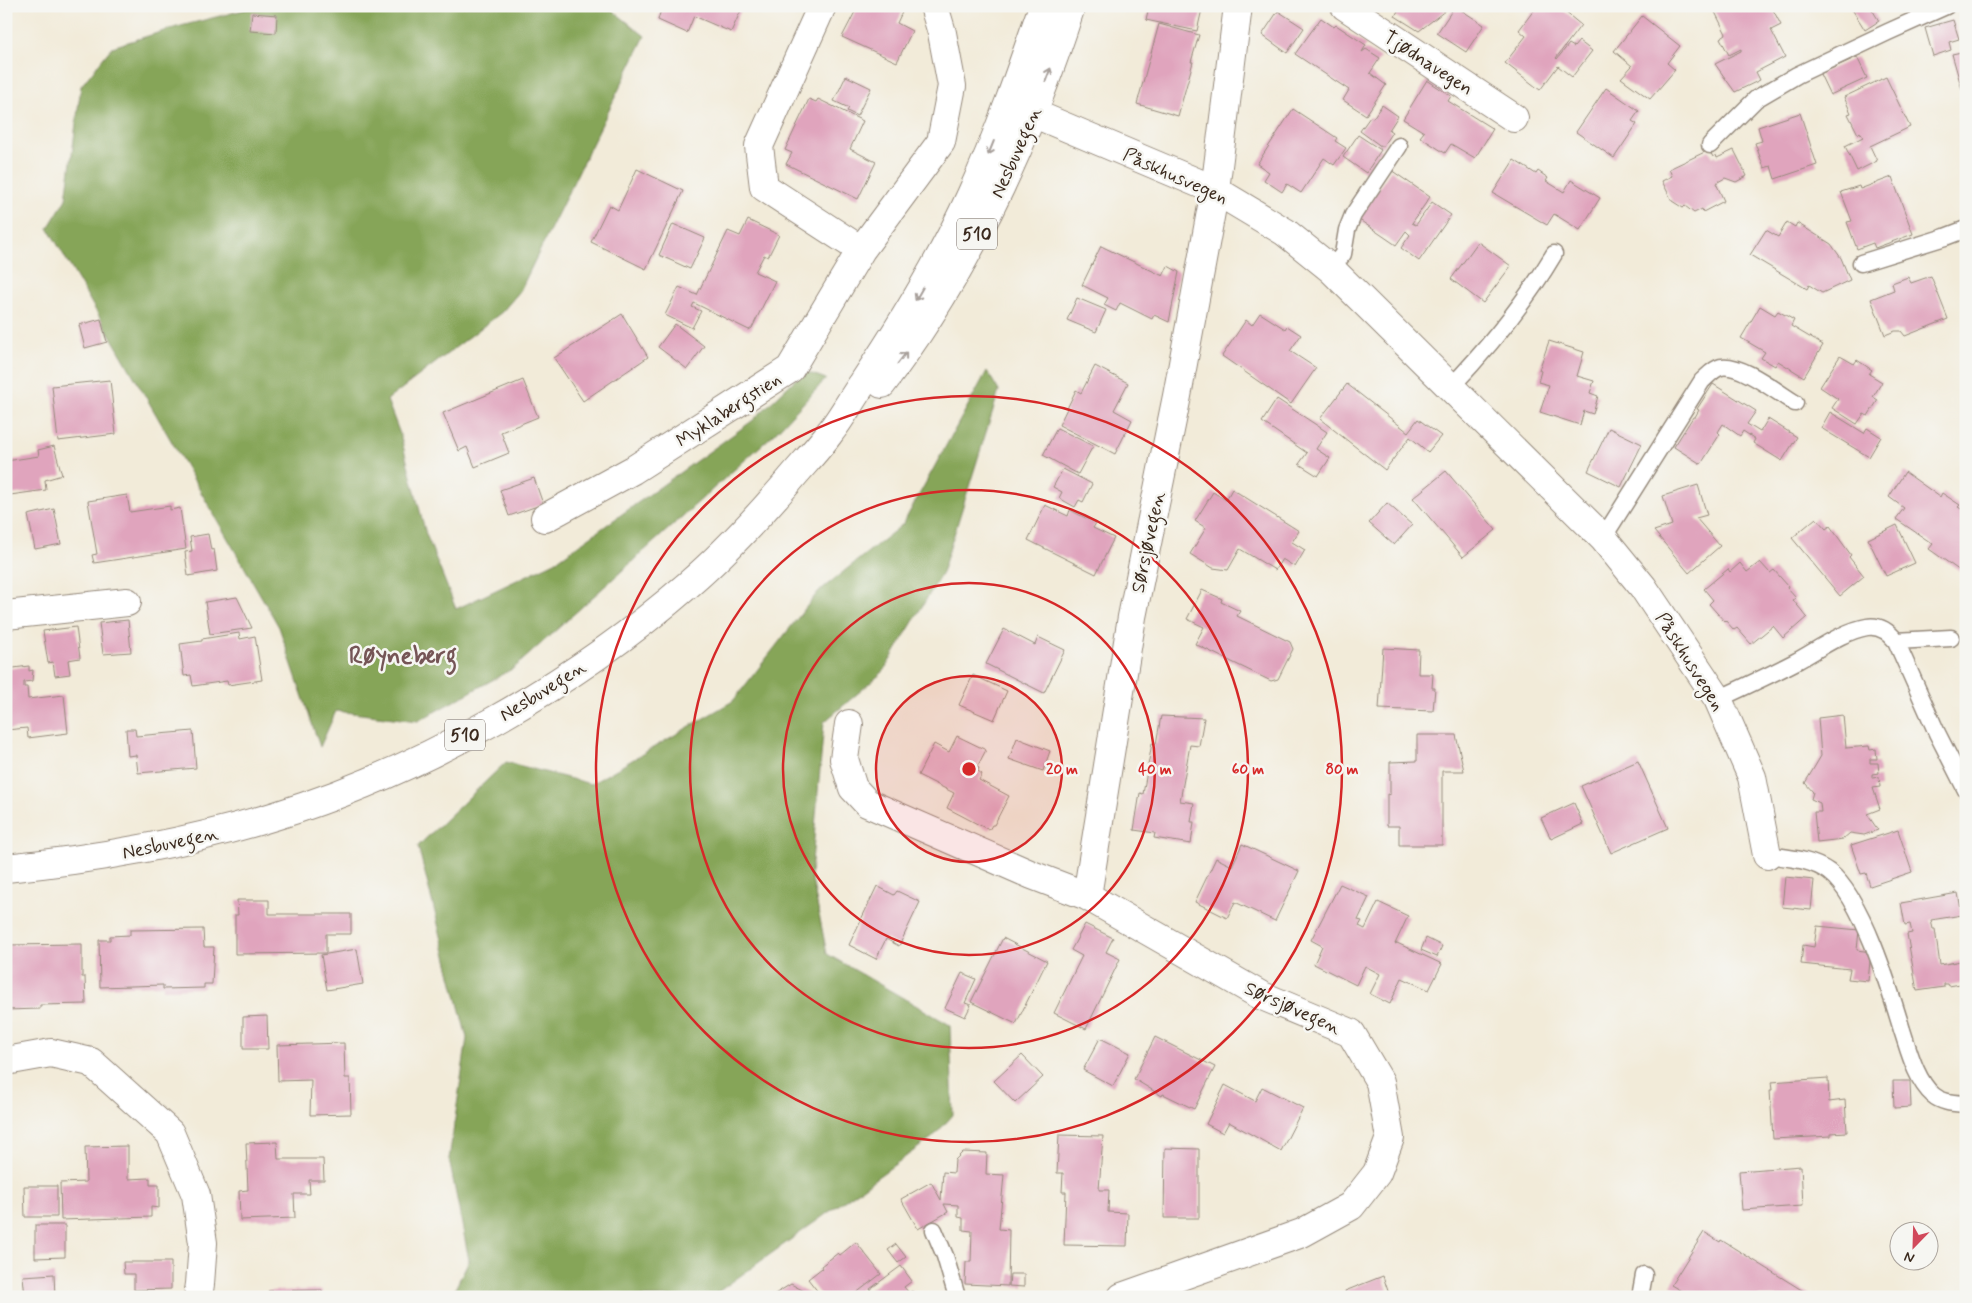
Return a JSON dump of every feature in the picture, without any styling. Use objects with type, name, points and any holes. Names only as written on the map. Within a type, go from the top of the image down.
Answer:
[{"type":"street","points":[[822,6],[759,146],[764,187],[861,250]]},
{"type":"street","name":"Myklabergstien","points":[[545,518],[633,470],[790,369],[861,250],[941,142],[952,86],[942,32],[934,6]]},
{"type":"street","name":"Nesbuvegen","points":[[1021,108],[1043,6]]},
{"type":"street","name":"Nesbuvegen","points":[[6,868],[114,854],[168,844],[276,816],[338,794],[406,766],[525,702],[591,660],[650,616],[691,582],[765,508],[832,431],[900,327],[1021,108],[1056,53],[1071,6]]},
{"type":"street","points":[[1215,190],[1238,6]]},
{"type":"street","name":"Tjødnavegen","points":[[1345,6],[1514,118]]},
{"type":"street","name":"Påskhusvegen","points":[[1021,108],[1215,190],[1286,232],[1331,269],[1603,538],[1643,587],[1718,699],[1752,777],[1767,855]]},
{"type":"street","name":"Sørsjøvegen","points":[[1088,896],[1132,617],[1177,396],[1215,190]]},
{"type":"street","points":[[6,614],[127,602]]},
{"type":"street","name":"Sørsjøvegen","points":[[849,724],[844,759],[853,788],[867,803],[1032,875],[1088,896],[1260,995],[1351,1033],[1380,1082],[1390,1138],[1377,1173],[1351,1206],[1302,1233],[1122,1297]]},
{"type":"street","points":[[6,1061],[51,1053],[91,1062],[170,1133],[196,1195],[203,1243],[198,1297]]},
{"type":"lane","points":[[1710,145],[1756,99],[1797,75],[1946,6]]},
{"type":"lane","points":[[1331,269],[1343,254],[1347,230],[1353,215],[1398,146]]},
{"type":"lane","points":[[1861,263],[1946,238],[1966,229]]},
{"type":"lane","points":[[1450,388],[1496,337],[1554,254]]},
{"type":"lane","points":[[1603,538],[1702,381],[1714,371],[1721,368],[1736,368],[1795,403]]},
{"type":"lane","points":[[1718,699],[1850,633],[1868,627],[1880,628],[1889,633],[1896,641],[1937,733],[1966,790]]},
{"type":"lane","points":[[1896,641],[1951,638]]},
{"type":"lane","points":[[1767,855],[1811,863],[1829,872],[1840,883],[1862,918],[1890,990],[1907,1046],[1921,1080],[1935,1097],[1945,1101],[1966,1104]]},
{"type":"lane","points":[[934,1230],[945,1256],[957,1297]]},
{"type":"lane","points":[[1640,1297],[1644,1275]]},
{"type":"green space","points":[[259,6],[607,6],[645,36],[520,291],[502,312],[387,400],[400,434],[426,534],[456,609],[555,562],[752,421],[804,371],[826,379],[774,434],[514,668],[418,721],[336,711],[320,747],[279,627],[48,228],[66,199],[81,86],[112,47],[177,27]]},
{"type":"green space","points":[[987,371],[999,391],[942,573],[883,672],[824,722],[811,874],[827,954],[950,1025],[953,1115],[933,1137],[711,1297],[451,1297],[469,1260],[449,1159],[467,1038],[418,846],[506,762],[591,784],[733,701],[818,592],[903,524]]},
{"type":"building","points":[[662,6],[743,6],[731,32],[694,16],[687,33],[658,20]]},
{"type":"building","points":[[858,6],[901,6],[904,8],[897,23],[912,31],[897,62],[842,37]]},
{"type":"building","points":[[1149,6],[1196,6],[1196,8],[1202,9],[1197,31],[1146,20]]},
{"type":"building","points":[[1401,6],[1443,6],[1446,10],[1419,31],[1395,16]]},
{"type":"building","points":[[1455,6],[1484,25],[1466,52],[1437,33]]},
{"type":"building","points":[[1537,6],[1558,6],[1581,25],[1557,59],[1569,44],[1574,47],[1579,41],[1592,51],[1572,77],[1558,66],[1540,90],[1505,63],[1526,36],[1519,30]]},
{"type":"building","points":[[1712,6],[1771,6],[1781,25],[1771,30],[1785,57],[1756,72],[1760,80],[1735,92],[1715,64],[1741,51],[1741,49],[1729,55],[1720,38],[1726,34]]},
{"type":"building","points":[[1850,6],[1870,6],[1879,21],[1865,30]]},
{"type":"building","points":[[1278,11],[1304,28],[1287,53],[1262,35]]},
{"type":"building","points":[[252,13],[277,15],[276,33],[250,31]]},
{"type":"building","points":[[1642,16],[1680,46],[1667,63],[1675,70],[1650,99],[1621,78],[1632,66],[1614,51]]},
{"type":"building","points":[[1321,18],[1334,27],[1336,25],[1366,45],[1362,52],[1366,49],[1380,58],[1370,73],[1386,85],[1366,115],[1343,100],[1349,90],[1295,54]]},
{"type":"building","points":[[1953,20],[1959,39],[1949,42],[1951,50],[1933,56],[1925,28]]},
{"type":"building","points":[[1159,24],[1199,35],[1178,116],[1137,104]]},
{"type":"building","points":[[1966,51],[1966,99],[1965,100],[1952,54]]},
{"type":"building","points":[[1857,57],[1867,78],[1830,95],[1820,74]]},
{"type":"building","points":[[846,76],[871,88],[857,116],[847,111],[849,108],[834,101]]},
{"type":"building","points":[[1886,77],[1910,127],[1870,146],[1877,161],[1857,171],[1845,146],[1863,137],[1860,132],[1858,134],[1848,114],[1851,113],[1844,97]]},
{"type":"building","points":[[1427,80],[1451,96],[1448,101],[1493,129],[1475,158],[1451,144],[1445,153],[1420,137],[1424,132],[1403,119]]},
{"type":"building","points":[[1606,88],[1639,111],[1632,121],[1637,124],[1614,158],[1576,132]]},
{"type":"building","points":[[809,99],[816,102],[818,99],[863,121],[850,149],[876,162],[858,199],[786,164],[792,153],[785,150]]},
{"type":"building","points":[[1382,105],[1398,116],[1389,130],[1392,132],[1382,147],[1360,131],[1370,117],[1373,118]]},
{"type":"building","points":[[1293,109],[1337,138],[1335,141],[1346,148],[1334,165],[1324,158],[1301,193],[1287,184],[1282,192],[1264,180],[1269,172],[1257,164]]},
{"type":"building","points":[[1800,113],[1817,165],[1775,179],[1771,166],[1764,168],[1755,143],[1762,141],[1758,127]]},
{"type":"building","points":[[1358,135],[1381,150],[1366,173],[1343,157]]},
{"type":"building","points":[[1709,150],[1713,157],[1716,155],[1717,158],[1734,150],[1747,176],[1736,182],[1725,178],[1716,183],[1724,201],[1703,212],[1702,209],[1694,213],[1685,206],[1683,208],[1672,201],[1662,181],[1672,176],[1669,169]]},
{"type":"building","points":[[1514,160],[1536,174],[1538,171],[1548,178],[1546,181],[1564,192],[1571,180],[1600,198],[1580,230],[1554,214],[1547,225],[1493,193]]},
{"type":"building","points":[[637,169],[683,191],[646,269],[591,242],[609,205],[618,210]]},
{"type":"building","points":[[1391,170],[1430,197],[1412,223],[1416,225],[1432,202],[1451,215],[1419,261],[1401,248],[1410,235],[1406,231],[1396,245],[1358,219]]},
{"type":"building","points":[[1892,177],[1913,234],[1875,248],[1873,243],[1857,249],[1847,222],[1852,221],[1841,192],[1859,186],[1860,189]]},
{"type":"building","points":[[748,220],[779,235],[768,257],[764,255],[755,272],[775,281],[752,328],[749,330],[694,303],[692,307],[701,311],[692,328],[665,315],[679,287],[697,295],[728,231],[740,236]]},
{"type":"building","points":[[1787,222],[1795,227],[1797,223],[1831,244],[1841,258],[1850,280],[1822,293],[1809,285],[1807,289],[1750,255],[1766,230],[1778,237]]},
{"type":"building","points":[[673,224],[705,238],[690,269],[659,255]]},
{"type":"building","points":[[1478,242],[1511,266],[1483,303],[1451,279]]},
{"type":"building","points":[[1101,246],[1163,276],[1168,266],[1179,272],[1169,322],[1154,315],[1152,319],[1120,303],[1116,311],[1104,305],[1108,298],[1082,285]]},
{"type":"building","points":[[1931,276],[1948,319],[1905,336],[1901,331],[1885,335],[1871,299],[1894,290],[1892,283],[1908,277],[1911,283]]},
{"type":"building","points":[[1077,298],[1106,310],[1096,332],[1067,320]]},
{"type":"building","points":[[1760,306],[1775,315],[1778,311],[1794,320],[1791,326],[1823,345],[1804,377],[1778,361],[1775,366],[1761,358],[1765,352],[1741,338]]},
{"type":"building","points":[[1260,313],[1285,329],[1287,326],[1301,335],[1290,351],[1316,368],[1291,404],[1222,356],[1246,320],[1252,325]]},
{"type":"building","points":[[622,314],[648,357],[583,401],[554,358]]},
{"type":"building","points":[[101,319],[107,342],[85,348],[79,325]]},
{"type":"building","points":[[675,324],[704,346],[687,369],[658,347]]},
{"type":"building","points":[[1549,341],[1584,352],[1577,376],[1594,381],[1590,393],[1598,396],[1593,414],[1584,411],[1580,425],[1540,412],[1549,385],[1538,382],[1541,371],[1539,370]]},
{"type":"building","points":[[1840,356],[1854,364],[1857,360],[1872,370],[1869,374],[1882,382],[1873,397],[1878,400],[1868,416],[1864,414],[1857,424],[1832,408],[1838,399],[1820,387]]},
{"type":"building","points":[[1095,366],[1128,383],[1114,410],[1132,420],[1115,454],[1059,425],[1076,390],[1081,393]]},
{"type":"building","points":[[110,380],[116,434],[58,441],[52,386]]},
{"type":"building","points":[[523,380],[538,417],[501,432],[509,453],[475,467],[467,447],[459,451],[443,413]]},
{"type":"building","points":[[1347,384],[1408,432],[1418,419],[1441,436],[1428,452],[1410,437],[1385,470],[1320,419]]},
{"type":"building","points":[[1713,384],[1756,411],[1747,424],[1760,432],[1768,419],[1797,437],[1782,461],[1753,443],[1755,439],[1743,431],[1740,436],[1723,424],[1718,432],[1720,434],[1701,464],[1674,447],[1693,417],[1695,417],[1699,410],[1697,409]]},
{"type":"building","points":[[1277,399],[1327,432],[1316,449],[1330,458],[1318,476],[1299,464],[1307,453],[1262,422]]},
{"type":"building","points":[[1830,412],[1864,433],[1867,428],[1881,437],[1869,457],[1821,428]]},
{"type":"building","points":[[1057,428],[1093,446],[1078,474],[1043,455]]},
{"type":"building","points":[[1609,428],[1642,444],[1621,487],[1588,471]]},
{"type":"building","points":[[54,446],[62,475],[45,480],[46,490],[10,495],[6,477],[6,461],[39,456],[38,450]]},
{"type":"building","points":[[1063,469],[1092,484],[1083,502],[1079,500],[1075,507],[1059,498],[1062,492],[1053,487]]},
{"type":"building","points":[[1446,471],[1496,530],[1463,557],[1413,498]]},
{"type":"building","points":[[1905,472],[1940,497],[1942,493],[1960,505],[1958,507],[1966,512],[1966,564],[1960,571],[1929,549],[1933,544],[1896,519],[1904,508],[1889,497]]},
{"type":"building","points":[[534,478],[543,504],[509,516],[500,490]]},
{"type":"building","points":[[1698,485],[1707,515],[1696,518],[1720,546],[1689,573],[1654,531],[1672,525],[1663,496]]},
{"type":"building","points":[[1232,489],[1299,531],[1292,542],[1305,550],[1295,567],[1282,559],[1275,570],[1240,549],[1228,570],[1213,568],[1190,554],[1206,528],[1195,521],[1213,492],[1226,500]]},
{"type":"building","points":[[127,495],[130,512],[170,506],[170,510],[180,508],[186,549],[94,563],[92,555],[97,554],[88,501]]},
{"type":"building","points":[[1387,503],[1412,525],[1394,545],[1369,523]]},
{"type":"building","points":[[1045,505],[1068,516],[1070,510],[1096,523],[1093,528],[1114,538],[1096,574],[1028,540]]},
{"type":"building","points":[[54,509],[61,544],[35,549],[28,515]]},
{"type":"building","points":[[1816,518],[1826,529],[1830,526],[1851,555],[1849,557],[1864,576],[1840,596],[1792,538]]},
{"type":"building","points":[[1897,525],[1915,563],[1886,576],[1868,539]]},
{"type":"building","points":[[208,534],[211,550],[214,549],[217,571],[188,576],[185,552],[192,551],[190,537]]},
{"type":"building","points":[[1760,562],[1770,573],[1774,570],[1788,586],[1787,588],[1796,598],[1793,600],[1807,617],[1783,638],[1773,626],[1751,644],[1737,628],[1734,630],[1724,621],[1709,604],[1713,600],[1704,589],[1728,569],[1730,572],[1740,563],[1747,572]]},
{"type":"building","points":[[1202,590],[1222,599],[1221,602],[1240,611],[1237,616],[1290,642],[1293,649],[1278,679],[1271,681],[1195,644],[1204,627],[1187,619]]},
{"type":"building","points":[[237,597],[252,628],[210,634],[205,602]]},
{"type":"building","points":[[128,620],[131,652],[103,654],[99,623]]},
{"type":"building","points":[[76,627],[80,658],[68,660],[70,674],[55,676],[53,662],[48,663],[43,631]]},
{"type":"building","points":[[1004,629],[1035,645],[1038,637],[1065,650],[1044,693],[986,664]]},
{"type":"building","points":[[239,633],[240,639],[255,636],[262,680],[228,685],[227,681],[193,686],[191,675],[184,676],[180,644]]},
{"type":"building","points":[[1383,648],[1419,650],[1418,674],[1433,674],[1432,688],[1435,688],[1433,711],[1379,709]]},
{"type":"building","points":[[29,666],[29,671],[33,670],[32,681],[24,682],[24,687],[27,687],[28,699],[64,695],[68,733],[28,738],[27,728],[6,730],[6,669]]},
{"type":"building","points":[[973,675],[1007,691],[994,720],[959,705]]},
{"type":"building","points":[[1843,715],[1846,748],[1869,746],[1870,750],[1876,749],[1877,759],[1870,759],[1870,763],[1878,763],[1879,773],[1872,774],[1872,778],[1879,777],[1880,787],[1873,788],[1880,809],[1867,814],[1878,830],[1864,835],[1850,833],[1843,839],[1817,842],[1814,812],[1821,812],[1820,803],[1811,799],[1813,792],[1805,783],[1821,756],[1818,718]]},
{"type":"building","points":[[1161,716],[1204,718],[1199,746],[1190,745],[1180,801],[1194,803],[1191,822],[1194,822],[1191,844],[1154,838],[1155,833],[1134,830],[1140,793],[1143,794],[1152,743],[1156,744]]},
{"type":"building","points":[[126,729],[135,729],[136,736],[193,731],[196,768],[138,773],[136,755],[128,756]]},
{"type":"building","points":[[1417,735],[1456,735],[1464,771],[1442,771],[1442,845],[1399,845],[1399,826],[1387,826],[1387,794],[1390,795],[1390,762],[1417,761]]},
{"type":"building","points":[[957,736],[986,750],[977,767],[979,768],[978,771],[982,774],[979,780],[1009,796],[994,825],[989,830],[947,808],[954,793],[918,775],[934,744],[949,752]]},
{"type":"building","points":[[1017,738],[1050,751],[1043,771],[1009,759]]},
{"type":"building","points":[[1638,761],[1668,828],[1611,853],[1581,786]]},
{"type":"building","points":[[1574,803],[1583,824],[1551,839],[1541,818]]},
{"type":"building","points":[[1898,830],[1912,872],[1870,886],[1866,873],[1861,874],[1851,845]]},
{"type":"building","points":[[1242,844],[1299,871],[1275,921],[1235,902],[1227,918],[1195,902],[1216,858],[1232,866]]},
{"type":"building","points":[[1785,877],[1814,880],[1811,910],[1782,907]]},
{"type":"building","points":[[1340,884],[1369,897],[1358,920],[1362,921],[1359,926],[1365,929],[1378,902],[1408,916],[1395,944],[1397,943],[1442,964],[1429,990],[1402,978],[1390,1004],[1370,994],[1380,974],[1365,966],[1356,985],[1314,964],[1322,946],[1311,940]]},
{"type":"building","points":[[877,886],[894,895],[897,891],[920,902],[899,946],[886,939],[876,959],[849,945]]},
{"type":"building","points":[[1958,893],[1962,915],[1931,920],[1933,929],[1935,929],[1940,965],[1966,960],[1966,983],[1949,986],[1944,984],[1944,987],[1917,991],[1907,934],[1912,933],[1910,924],[1905,925],[1901,903]]},
{"type":"building","points":[[237,900],[269,900],[269,914],[351,914],[351,934],[326,934],[326,953],[235,954],[235,915],[238,915]]},
{"type":"building","points":[[1085,924],[1113,938],[1106,952],[1120,959],[1086,1029],[1054,1013],[1082,956],[1071,950]]},
{"type":"building","points":[[1817,926],[1859,930],[1857,950],[1871,952],[1868,981],[1848,979],[1850,969],[1801,964],[1803,945],[1814,947]]},
{"type":"building","points":[[203,929],[204,947],[214,947],[212,984],[204,984],[204,988],[163,989],[163,985],[100,987],[99,940],[110,940],[110,936],[130,935],[130,930]]},
{"type":"building","points":[[1003,938],[1047,961],[1016,1024],[971,1002]]},
{"type":"building","points":[[1426,938],[1442,946],[1437,957],[1421,950]]},
{"type":"building","points":[[82,944],[82,977],[85,977],[86,1004],[40,1005],[40,1009],[6,1010],[6,945]]},
{"type":"building","points":[[357,949],[363,984],[327,990],[321,955]]},
{"type":"building","points":[[962,973],[976,979],[965,1003],[971,1005],[965,1017],[945,1008]]},
{"type":"building","points":[[267,1016],[268,1049],[243,1049],[243,1017]]},
{"type":"building","points":[[1155,1037],[1215,1067],[1194,1109],[1163,1094],[1162,1096],[1134,1079]]},
{"type":"building","points":[[1100,1038],[1130,1053],[1113,1086],[1083,1070]]},
{"type":"building","points":[[344,1043],[345,1078],[350,1078],[351,1114],[310,1115],[311,1080],[278,1081],[277,1045]]},
{"type":"building","points":[[1022,1055],[1043,1077],[1015,1103],[994,1081]]},
{"type":"building","points":[[1828,1078],[1829,1102],[1845,1100],[1847,1132],[1831,1133],[1831,1136],[1773,1139],[1771,1082]]},
{"type":"building","points":[[1893,1081],[1910,1081],[1911,1107],[1894,1108]]},
{"type":"building","points":[[1225,1085],[1255,1101],[1262,1087],[1303,1108],[1281,1151],[1229,1122],[1223,1133],[1206,1124]]},
{"type":"building","points":[[1059,1135],[1103,1136],[1099,1190],[1109,1190],[1108,1212],[1128,1213],[1127,1246],[1064,1245],[1066,1192],[1062,1192],[1063,1173],[1057,1173]]},
{"type":"building","points":[[277,1142],[278,1159],[323,1159],[324,1180],[309,1180],[310,1194],[294,1194],[295,1218],[240,1220],[239,1191],[248,1190],[246,1143]]},
{"type":"building","points":[[128,1146],[128,1179],[150,1178],[150,1185],[159,1185],[159,1208],[151,1207],[151,1217],[61,1220],[60,1183],[86,1182],[85,1147]]},
{"type":"building","points":[[1165,1148],[1199,1149],[1199,1218],[1164,1218]]},
{"type":"building","points":[[963,1152],[987,1153],[986,1174],[1004,1175],[999,1229],[1009,1230],[1008,1286],[965,1284],[966,1262],[971,1262],[972,1231],[963,1230],[963,1218],[958,1217],[958,1205],[944,1204],[948,1212],[918,1229],[901,1199],[931,1182],[941,1200],[943,1172],[954,1173],[955,1160]]},
{"type":"building","points":[[1801,1166],[1803,1206],[1742,1210],[1739,1171]]},
{"type":"building","points":[[24,1186],[57,1186],[57,1217],[25,1217]]},
{"type":"building","points":[[35,1225],[65,1225],[65,1257],[35,1258]]},
{"type":"building","points":[[1704,1232],[1720,1242],[1721,1240],[1813,1297],[1686,1297],[1688,1295],[1671,1285]]},
{"type":"building","points":[[856,1242],[881,1274],[851,1297],[822,1297],[808,1279],[822,1268],[821,1266],[838,1253],[840,1255]]},
{"type":"building","points":[[896,1244],[906,1257],[898,1263],[888,1250]]},
{"type":"building","points":[[123,1262],[171,1262],[171,1289],[134,1290],[134,1274],[124,1274]]},
{"type":"building","points":[[901,1266],[912,1281],[904,1287],[909,1293],[912,1291],[917,1297],[875,1297],[870,1289]]},
{"type":"building","points":[[54,1274],[55,1297],[25,1297],[23,1276]]},
{"type":"building","points":[[1010,1274],[1024,1274],[1024,1287],[1009,1286]]},
{"type":"building","points":[[1383,1276],[1390,1297],[1347,1297],[1345,1291]]},
{"type":"building","points":[[791,1284],[815,1297],[770,1297]]},
{"type":"building","points":[[322,1290],[322,1297],[268,1297],[268,1291]]},
{"type":"district","name":"Røyneberg","points":[[403,655]]}]
